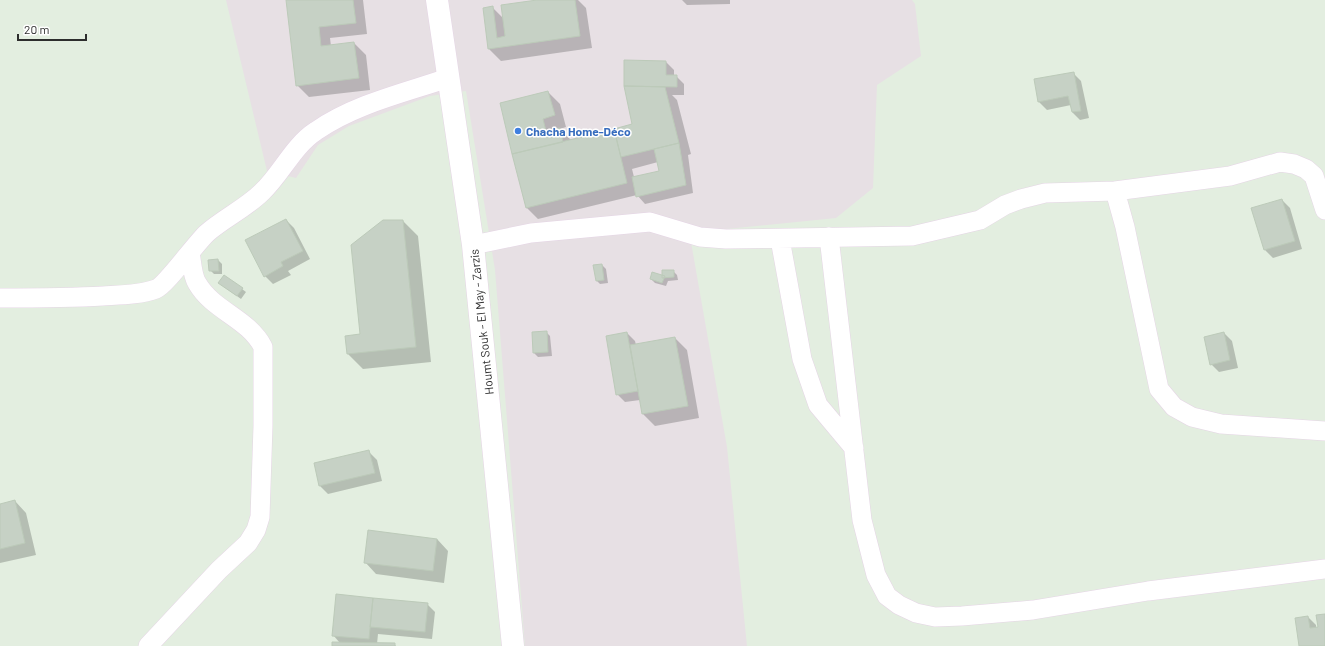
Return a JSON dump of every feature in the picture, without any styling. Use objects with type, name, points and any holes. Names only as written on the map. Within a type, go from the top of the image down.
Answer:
[{"type":"main road","name":"Houmt Souk - El May - Zarzis","points":[[437,0],[473,245],[513,646]]},
{"type":"street","points":[[0,298],[68,298],[124,295],[158,289],[202,237],[216,225],[246,206],[263,191],[293,153],[315,131],[339,117],[387,98],[448,78]]},
{"type":"street","points":[[473,245],[531,233],[650,222],[700,237],[726,239],[912,236],[980,220],[1005,205],[1027,197],[1046,193],[1115,191],[1230,176],[1280,162],[1294,164],[1306,169],[1314,176],[1325,210]]},
{"type":"street","points":[[1115,191],[1125,227],[1159,389],[1174,407],[1192,417],[1221,424],[1325,431]]},
{"type":"street","points":[[829,237],[862,520],[876,575],[887,596],[898,605],[916,613],[935,617],[962,616],[1033,610],[1148,591],[1325,569]]},
{"type":"street","points":[[780,239],[802,359],[818,405],[854,448]]},
{"type":"street","points":[[190,253],[196,282]]},
{"type":"street","points":[[148,646],[219,570],[248,543],[256,530],[260,517],[263,426],[263,347],[258,337],[249,327],[218,305],[196,282],[187,277],[169,276]]},
{"type":"shaded area","points":[[226,0],[912,0],[915,4],[921,56],[877,85],[873,188],[836,218],[716,230],[691,242],[727,447],[747,646],[525,646],[495,270],[466,91],[430,96],[349,126],[318,145],[296,178],[267,171]]},
{"type":"building","points":[[286,0],[353,0],[356,23],[319,27],[321,46],[354,42],[359,78],[296,86]]},
{"type":"building","points":[[537,0],[575,0],[580,36],[488,49],[483,8],[493,6],[497,38],[505,36],[501,5]]},
{"type":"building","points":[[624,60],[666,61],[666,75],[677,75],[677,87],[624,86]]},
{"type":"building","points":[[1074,72],[1081,111],[1072,112],[1068,96],[1038,102],[1034,79]]},
{"type":"building","points":[[624,86],[665,87],[679,143],[621,157],[614,129],[632,124]]},
{"type":"building","points":[[548,91],[555,115],[543,119],[546,131],[560,128],[563,142],[512,154],[500,103]]},
{"type":"building","points":[[614,129],[627,183],[526,208],[512,154]]},
{"type":"building","points":[[679,143],[686,185],[636,197],[632,177],[659,171],[654,149]]},
{"type":"building","points":[[1282,199],[1295,241],[1264,250],[1251,208]]},
{"type":"building","points":[[286,219],[303,251],[281,262],[283,266],[264,277],[245,240]]},
{"type":"building","points":[[383,220],[403,220],[416,347],[347,354],[345,336],[360,334],[351,245]]},
{"type":"building","points":[[218,259],[219,271],[209,271],[208,260]]},
{"type":"building","points":[[602,264],[604,280],[596,281],[593,265]]},
{"type":"building","points":[[662,270],[674,270],[674,277],[662,278]]},
{"type":"building","points":[[652,272],[665,276],[662,283],[650,279]]},
{"type":"building","points":[[224,275],[243,288],[237,296],[218,283]]},
{"type":"building","points":[[547,331],[548,352],[533,353],[532,332]]},
{"type":"building","points":[[627,332],[638,391],[616,395],[606,336]]},
{"type":"building","points":[[1224,332],[1230,360],[1210,365],[1204,337]]},
{"type":"building","points":[[675,337],[688,406],[642,414],[630,345]]},
{"type":"building","points":[[369,450],[375,473],[319,486],[314,463]]},
{"type":"building","points":[[15,500],[25,543],[0,549],[0,504]]},
{"type":"building","points":[[368,530],[437,539],[433,571],[364,563]]},
{"type":"building","points":[[336,594],[373,598],[369,639],[332,636]]},
{"type":"building","points":[[373,598],[428,603],[425,632],[370,627]]},
{"type":"building","points":[[1325,614],[1325,646],[1299,646],[1295,618],[1308,616],[1310,628],[1318,627],[1316,615]]},
{"type":"building","points":[[332,642],[395,643],[395,646],[332,646]]},
{"type":"place","name":"Chacha Home-Déco","points":[[518,131]]}]
